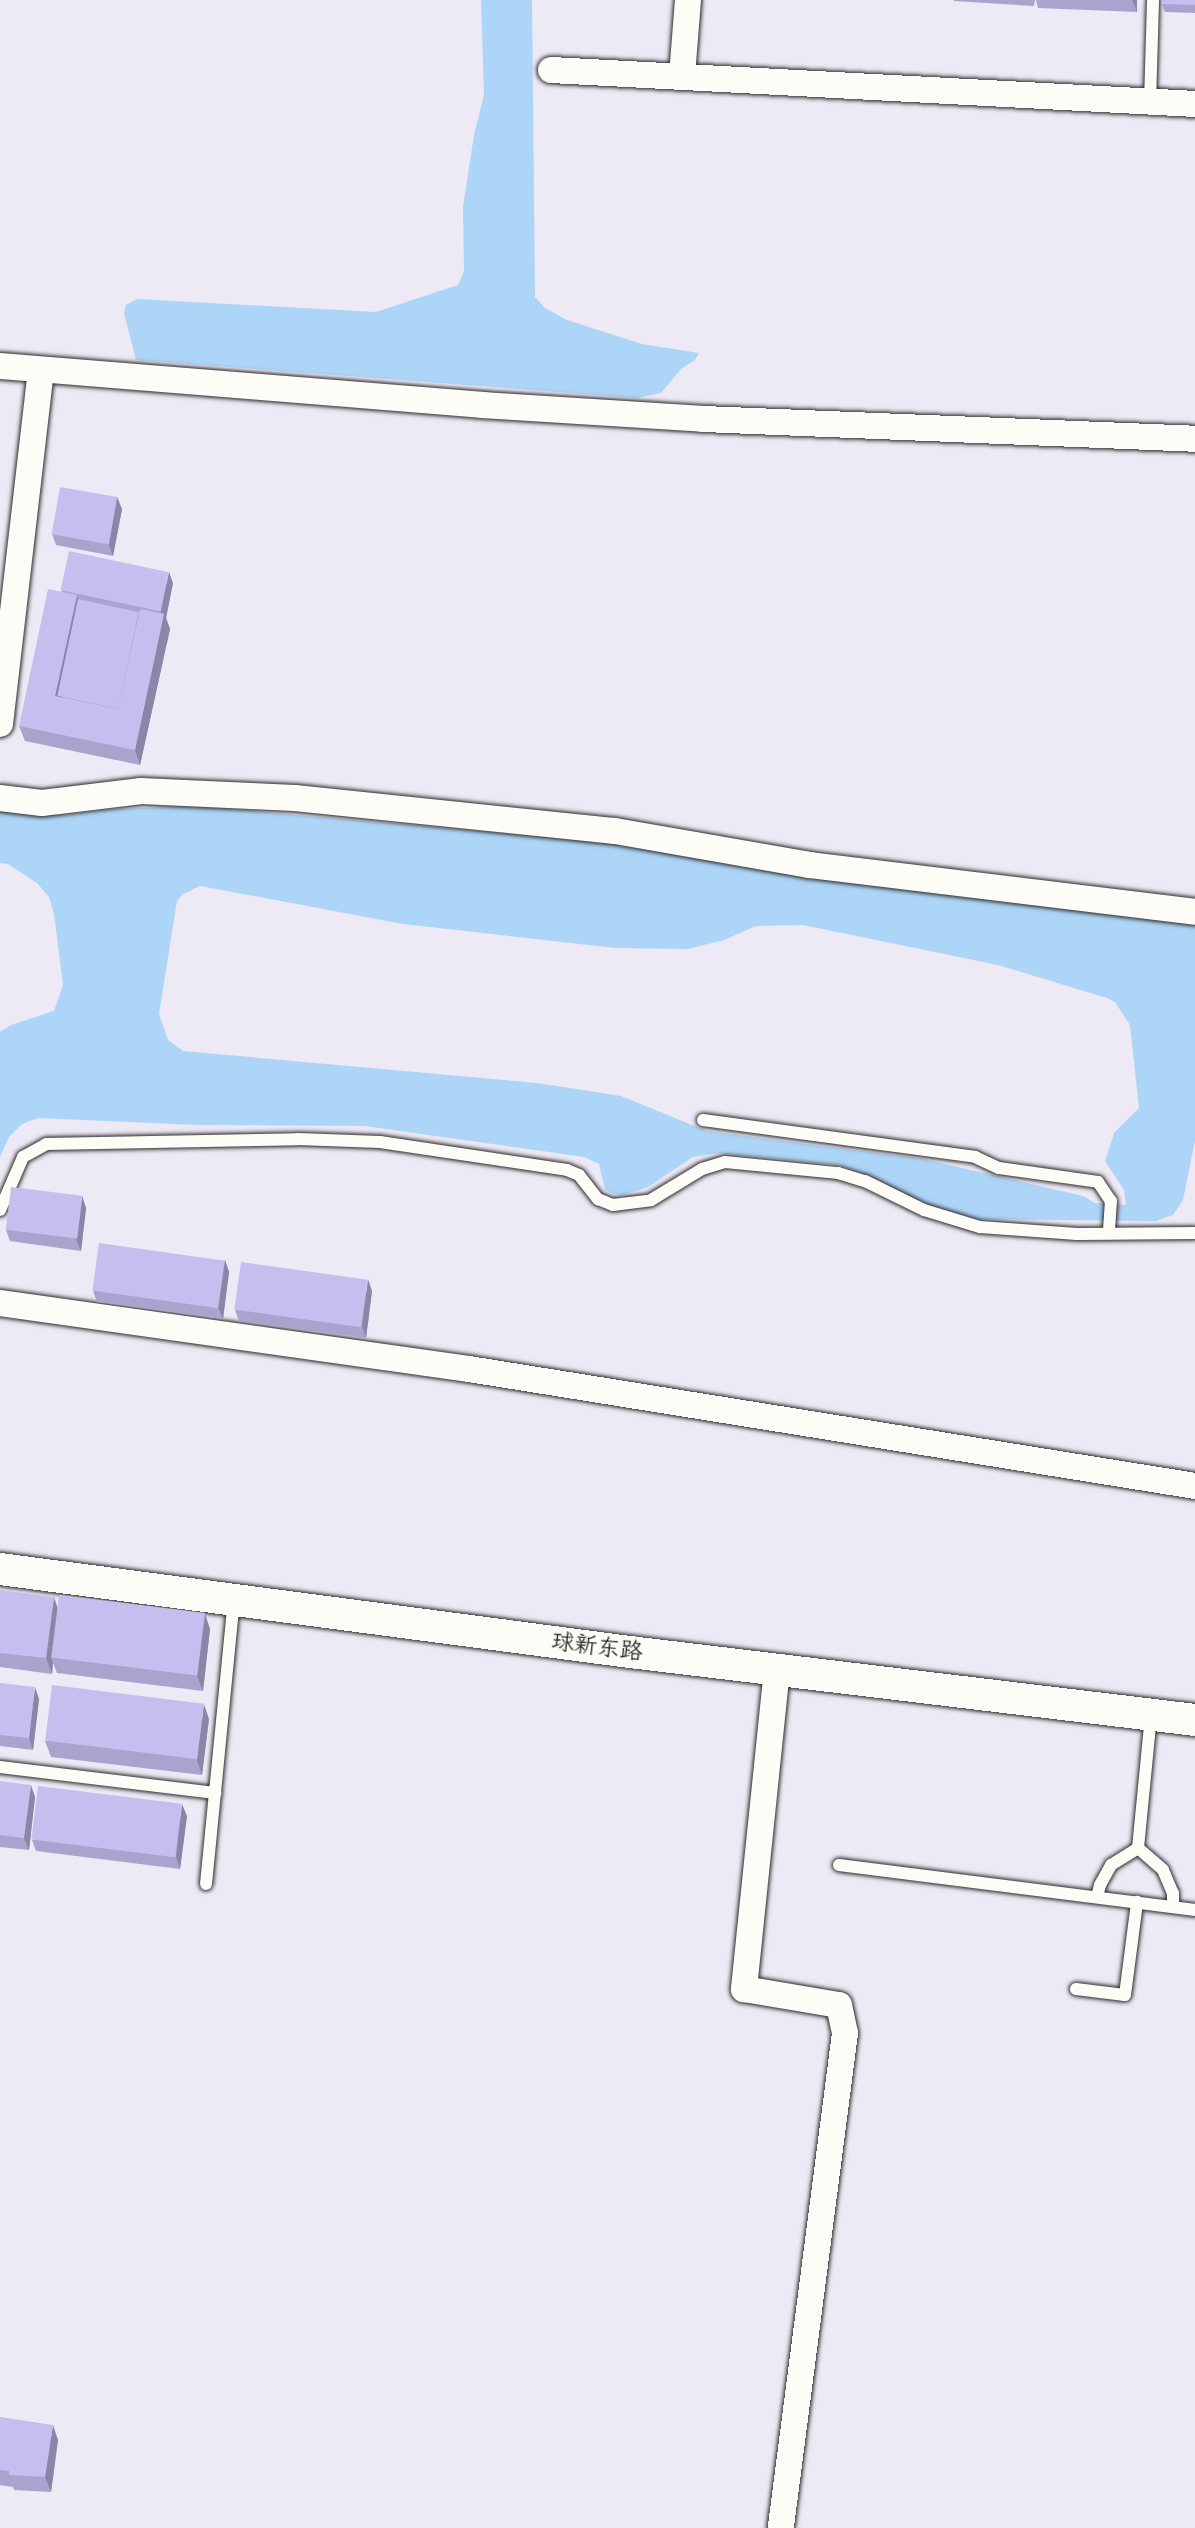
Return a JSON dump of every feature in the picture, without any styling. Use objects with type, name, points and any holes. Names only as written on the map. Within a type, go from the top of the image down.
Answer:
[{"type":"street","points":[[682,76],[688,0]]},
{"type":"street","points":[[551,70],[1195,104]]},
{"type":"street","points":[[0,366],[41,372],[690,418],[1195,439]]},
{"type":"street","points":[[0,724],[41,372]]},
{"type":"street","points":[[0,798],[42,803],[141,791],[295,798],[615,831],[809,865],[1195,912]]},
{"type":"street","points":[[0,1303],[469,1369],[1195,1486]]},
{"type":"street","name":"球新东路","points":[[0,1569],[1195,1720]]},
{"type":"street","points":[[777,1669],[744,1989],[838,2005],[845,2033],[781,2528]]},
{"type":"lane","points":[[1150,103],[1153,0]]},
{"type":"lane","points":[[703,1120],[975,1157],[999,1168],[1098,1182],[1111,1201],[1110,1227]]},
{"type":"lane","points":[[0,1210],[23,1157],[39,1146],[298,1139],[380,1142],[567,1170],[579,1175],[598,1199],[613,1205],[650,1200],[702,1169],[725,1162],[838,1173],[865,1181],[924,1210],[980,1227],[1077,1234],[1110,1227],[1195,1233]]},
{"type":"lane","points":[[206,1884],[234,1600]]},
{"type":"lane","points":[[1138,1848],[1151,1714]]},
{"type":"lane","points":[[0,1767],[215,1793]]},
{"type":"lane","points":[[1097,1897],[1111,1865],[1138,1848]]},
{"type":"lane","points":[[1138,1848],[1163,1870],[1172,1893],[1173,1907]]},
{"type":"lane","points":[[839,1865],[1195,1910]]},
{"type":"lane","points":[[1076,1989],[1125,1995],[1136,1902]]},
{"type":"water","points":[[481,0],[532,0],[535,297],[545,308],[567,320],[642,344],[699,353],[695,360],[681,369],[661,393],[637,398],[136,360],[124,313],[126,305],[137,299],[376,312],[458,285],[464,271],[463,207],[474,135],[484,95]]},
{"type":"water","points":[[196,806],[648,846],[1195,925],[1195,1141],[1183,1200],[1173,1215],[1156,1221],[974,1219],[930,1208],[874,1178],[840,1165],[720,1153],[693,1157],[648,1187],[622,1195],[605,1190],[599,1164],[584,1157],[365,1126],[197,1125],[38,1118],[22,1124],[9,1137],[0,1157],[0,1032],[11,1025],[54,1011],[63,985],[54,914],[49,897],[37,883],[8,864],[0,863],[0,811],[64,815],[114,809]],"holes":[[[200,886],[403,924],[615,948],[688,949],[724,940],[756,926],[803,925],[998,965],[1107,998],[1115,1002],[1130,1025],[1139,1108],[1114,1133],[1105,1161],[1124,1190],[1126,1205],[1095,1203],[1083,1196],[923,1159],[707,1131],[621,1096],[537,1083],[183,1051],[168,1040],[159,1014],[177,901],[183,894]]]},
{"type":"building","points":[[1162,0],[1195,0],[1195,5],[1162,4]]},
{"type":"building","points":[[60,487],[117,497],[109,544],[52,534]]},
{"type":"building","points":[[69,551],[169,572],[160,611],[61,590]]},
{"type":"building","points":[[48,589],[77,595],[55,696],[118,709],[140,609],[164,614],[135,750],[19,726]]},
{"type":"building","points":[[78,599],[139,612],[118,709],[57,696]]},
{"type":"building","points":[[11,1187],[82,1196],[77,1238],[6,1230]]},
{"type":"building","points":[[99,1243],[225,1261],[218,1308],[92,1291]]},
{"type":"building","points":[[241,1262],[368,1280],[361,1327],[234,1310]]},
{"type":"building","points":[[0,1590],[54,1597],[46,1658],[0,1653]]},
{"type":"building","points":[[59,1595],[205,1613],[197,1675],[51,1658]]},
{"type":"building","points":[[0,1683],[35,1687],[29,1738],[0,1735]]},
{"type":"building","points":[[52,1685],[204,1704],[197,1759],[45,1741]]},
{"type":"building","points":[[0,1781],[31,1785],[24,1838],[0,1835]]},
{"type":"building","points":[[38,1786],[182,1804],[175,1857],[31,1840]]},
{"type":"building","points":[[0,2417],[53,2425],[45,2477],[9,2475],[9,2471],[0,2470]]}]
